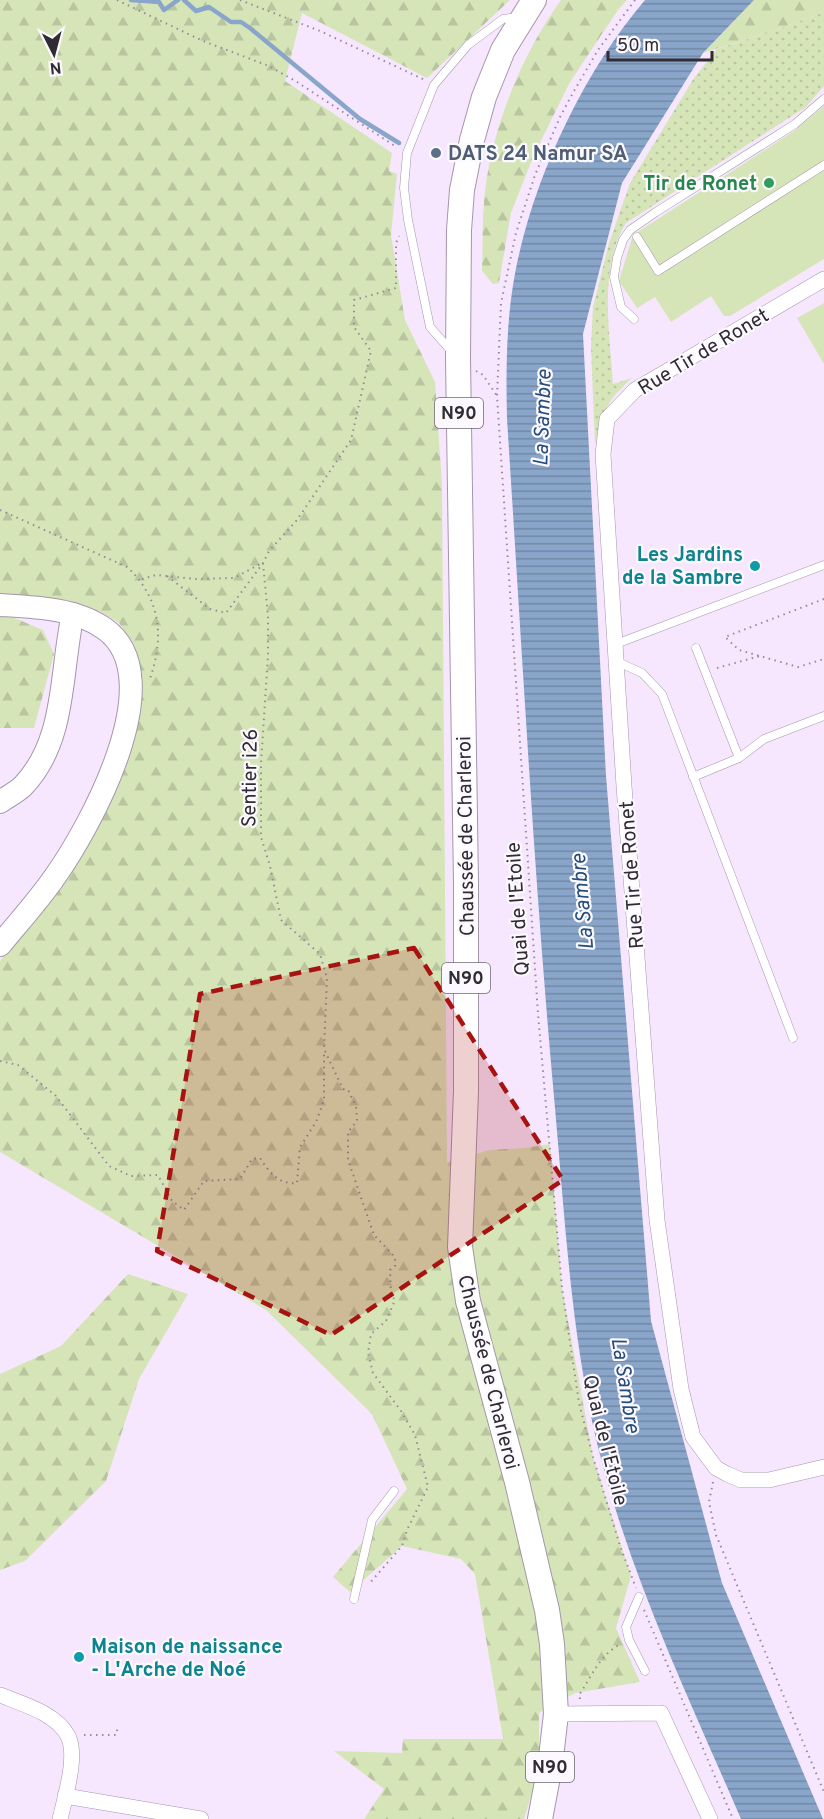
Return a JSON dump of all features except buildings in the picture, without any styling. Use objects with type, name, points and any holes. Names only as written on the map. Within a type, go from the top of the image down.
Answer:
[{"type":"main road","name":"Chaussée de Charleroi","points":[[529,8],[503,50],[484,97],[464,180],[459,230],[458,359],[466,884],[466,1091],[460,1247],[468,1301],[543,1583],[552,1644],[556,1714],[550,1766],[540,1819]]},
{"type":"main road","points":[[0,605],[34,607],[73,614],[105,629],[121,649],[128,670],[131,690],[128,717],[109,778],[54,878],[0,945]]},
{"type":"main road","points":[[0,802],[22,787],[39,765],[50,740],[63,695],[73,614]]},
{"type":"street","name":"Rue Tir de Ronet","points":[[824,279],[635,390],[608,419],[603,454],[657,1220],[681,1389],[693,1437],[716,1468],[741,1480],[769,1480],[824,1467]]},
{"type":"street","points":[[0,1695],[45,1714],[68,1736],[70,1769],[60,1819]]},
{"type":"street","points":[[556,1714],[661,1713],[710,1819]]},
{"type":"street","points":[[65,1796],[201,1819]]},
{"type":"lane","points":[[458,359],[429,327],[408,220],[404,188],[407,153],[434,85],[468,45],[503,19],[529,8]]},
{"type":"lane","points":[[634,320],[621,307],[614,277],[623,240],[630,230],[795,124],[824,99]]},
{"type":"lane","points":[[637,237],[658,271],[824,165]]},
{"type":"lane","points":[[616,644],[824,565]]},
{"type":"lane","points":[[696,648],[739,758]]},
{"type":"lane","points":[[616,661],[642,673],[662,694],[793,1038]]},
{"type":"lane","points":[[693,777],[739,758],[764,739],[824,716]]},
{"type":"lane","points":[[354,1599],[372,1520],[394,1491]]},
{"type":"lane","points":[[639,1597],[626,1627],[629,1640],[645,1671]]},
{"type":"path","points":[[117,0],[203,41],[269,66],[395,146]]},
{"type":"path","points":[[240,0],[320,31],[434,85]]},
{"type":"path","name":"Quai de l'Etoile","points":[[634,0],[598,50],[574,91],[535,175],[516,233],[501,303],[497,396],[538,1014],[562,1288],[579,1402],[617,1535],[639,1597],[733,1819]]},
{"type":"path","points":[[167,576],[210,609],[226,613],[263,563],[269,551],[297,520],[351,440],[370,351],[354,327],[354,300],[396,288],[396,243],[408,220]]},
{"type":"path","points":[[458,359],[483,375],[497,396]]},
{"type":"path","points":[[141,580],[156,575],[196,579],[234,578],[263,563]]},
{"type":"path","name":"Sentier i26","points":[[263,563],[268,616],[268,655],[261,764],[261,837],[270,866],[281,920],[320,954],[327,978],[324,1049],[343,1089],[348,1090],[356,1106],[357,1121],[348,1131],[348,1160],[374,1235],[395,1257],[395,1266],[390,1270],[391,1295],[395,1300],[386,1321],[371,1334],[368,1353],[374,1372],[415,1435],[428,1487],[407,1530],[402,1546],[380,1573],[354,1599]]},
{"type":"path","points":[[824,599],[725,637],[738,650],[798,667],[824,659]]},
{"type":"path","points":[[705,672],[760,656]]},
{"type":"path","points":[[0,1061],[18,1065],[56,1096],[109,1166],[131,1176],[158,1175],[172,1201],[184,1210],[204,1181],[240,1179],[252,1158],[260,1158],[269,1173],[287,1184],[297,1183],[300,1147],[316,1122],[324,1100],[324,1049]]},
{"type":"path","points":[[716,1468],[709,1502],[716,1535],[824,1792]]},
{"type":"path","points":[[580,1714],[579,1695],[597,1664],[608,1651],[629,1640]]},
{"type":"path","points":[[78,1735],[116,1735],[118,1726]]},
{"type":"highlighted area","points":[[414,948],[563,1180],[331,1335],[157,1251],[200,994]]},
{"type":"green space","points":[[0,0],[510,0],[427,78],[302,13],[285,81],[392,153],[389,171],[397,174],[391,235],[405,320],[435,382],[442,484],[447,1162],[490,1150],[550,1144],[562,1288],[593,1457],[631,1576],[616,1628],[640,1682],[575,1693],[539,1713],[539,1770],[524,1819],[364,1819],[384,1789],[334,1751],[402,1753],[403,1739],[503,1739],[475,1574],[461,1559],[402,1546],[350,1592],[333,1577],[407,1489],[372,1414],[266,1310],[0,1152],[0,961],[86,850],[118,784],[140,678],[134,644],[119,623],[100,611],[42,600],[0,597]]},
{"type":"green space","points":[[561,0],[627,0],[570,82],[533,157],[511,213],[499,283],[493,284],[482,271],[484,202],[493,149],[509,96],[520,70],[546,22]]},
{"type":"green space","points":[[754,0],[824,0],[824,12],[703,53]]},
{"type":"green space","points":[[824,12],[824,86],[806,107],[626,223],[617,241],[612,260],[608,323],[613,384],[632,378],[606,408],[595,445],[591,347],[593,307],[609,243],[630,183],[694,78],[717,49]]},
{"type":"green space","name":"Tir de Ronet","points":[[824,106],[824,259],[730,316],[724,316],[711,296],[671,322],[655,297],[637,308],[619,281],[633,235],[794,131]]},
{"type":"green space","points":[[824,303],[824,364],[797,318]]},
{"type":"green space","points":[[0,616],[12,617],[43,630],[54,654],[34,728],[0,728]]},
{"type":"green space","points":[[128,1274],[188,1294],[139,1379],[106,1481],[25,1561],[0,1570],[0,1374],[61,1346]]},
{"type":"water","name":"La Sambre","points":[[645,0],[754,0],[703,53],[622,183],[583,334],[606,776],[651,1321],[722,1583],[823,1819],[741,1819],[661,1634],[610,1492],[588,1402],[575,1319],[566,1234],[541,936],[507,419],[510,308],[519,254],[530,215],[559,137],[599,64],[621,30]]},
{"type":"waterway","points":[[131,0],[159,2],[164,10],[178,0]]},
{"type":"waterway","points":[[184,0],[196,11],[209,7],[231,22],[241,22],[360,119],[399,143]]},
{"type":"place","name":"DATS 24 Namur SA","points":[[436,153]]},
{"type":"place","name":"Tir de Ronet","points":[[769,183]]},
{"type":"place","name":"Les Jardins de la Sambre","points":[[755,566]]},
{"type":"place","name":"Maison de naissance - L'Arche de Noé","points":[[79,1657]]}]
